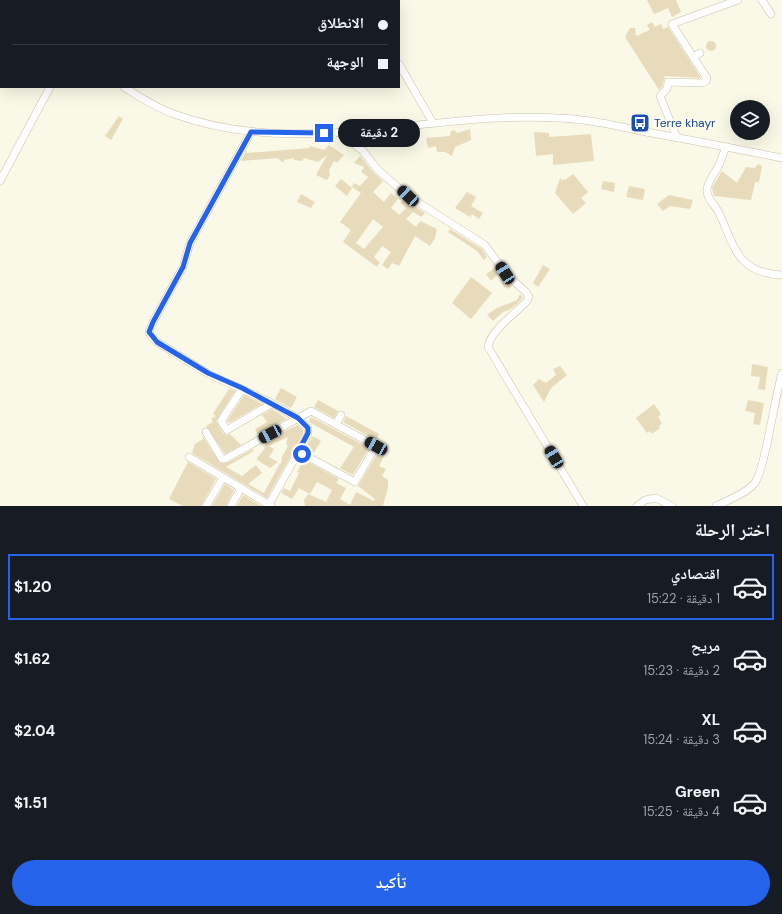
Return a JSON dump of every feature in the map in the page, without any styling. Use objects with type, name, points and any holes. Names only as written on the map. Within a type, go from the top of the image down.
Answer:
[{"type":"street","points":[[677,138],[660,96],[667,89],[668,82],[703,83],[707,78],[672,24],[738,0]]},
{"type":"street","points":[[762,0],[771,14]]},
{"type":"street","points":[[693,57],[700,53]]},
{"type":"street","points":[[400,66],[433,123]]},
{"type":"street","points":[[0,181],[49,88]]},
{"type":"street","points":[[126,88],[173,114],[216,127],[251,132],[339,133],[467,119],[510,117],[560,118],[601,123],[782,158]]},
{"type":"street","points":[[189,457],[269,506],[308,433],[308,428],[298,418],[242,388],[208,373],[157,342],[149,332],[183,267],[190,243],[251,132]]},
{"type":"street","points":[[339,133],[363,151],[378,170],[408,196],[485,245],[506,274],[526,292],[529,297],[527,300],[493,334],[488,347],[583,506]]},
{"type":"street","points":[[726,147],[708,185],[707,193],[718,212],[723,226],[745,264],[768,275],[782,275]]},
{"type":"street","points":[[716,506],[749,488],[757,480],[765,452],[782,373]]},
{"type":"street","points":[[242,388],[221,420],[227,430],[271,404]]},
{"type":"street","points":[[206,432],[223,459],[311,411],[326,421],[336,424],[376,446],[356,481],[351,481],[298,452]]},
{"type":"street","points":[[336,424],[341,415]]},
{"type":"street","points":[[206,506],[223,478]]},
{"type":"street","points":[[231,506],[241,488]]},
{"type":"street","points":[[637,506],[646,500],[656,498],[672,506]]},
{"type":"building","points":[[647,0],[676,0],[681,12],[672,17],[668,8],[654,14]]},
{"type":"building","points":[[652,22],[655,27],[661,24],[663,29],[668,27],[701,78],[665,76],[662,87],[659,90],[625,37],[630,28],[635,28],[636,36],[650,30],[647,25]]},
{"type":"building","points":[[709,41],[713,41],[715,42],[715,50],[709,51],[706,48],[706,44]]},
{"type":"building","points":[[119,116],[123,119],[111,140],[105,136]]},
{"type":"building","points":[[470,129],[471,140],[455,147],[452,156],[445,152],[437,152],[436,146],[428,148],[426,138],[450,136],[451,131],[455,130],[457,133]]},
{"type":"building","points":[[534,132],[549,133],[549,137],[591,134],[594,161],[553,165],[553,154],[536,156]]},
{"type":"building","points":[[329,145],[344,155],[337,163],[334,161],[329,170],[330,175],[327,180],[316,175],[327,155],[318,162],[304,158],[302,161],[294,160],[294,158],[284,160],[284,163],[277,158],[241,161],[247,150],[247,153],[310,148],[310,146],[324,150]]},
{"type":"building","points":[[360,156],[374,173],[383,181],[373,192],[384,202],[391,193],[398,199],[391,208],[399,215],[406,208],[400,203],[404,199],[425,213],[421,217],[413,212],[406,219],[416,227],[420,221],[437,229],[435,238],[430,246],[415,236],[399,266],[392,263],[388,269],[382,265],[391,252],[382,246],[374,257],[380,263],[377,267],[343,242],[351,230],[340,222],[361,193],[352,187],[354,183],[360,186],[368,177],[361,172],[364,167],[354,163]],"holes":[[[373,219],[383,227],[364,249],[356,243]]]},
{"type":"building","points":[[758,164],[762,166],[759,182],[755,182],[751,200],[714,196],[712,188],[722,171],[737,183],[746,167],[755,168]]},
{"type":"building","points":[[573,174],[588,192],[581,198],[586,203],[573,214],[555,193],[560,178],[562,181]]},
{"type":"building","points":[[341,179],[352,188],[347,196],[335,186]]},
{"type":"building","points":[[603,181],[615,183],[614,192],[601,189]]},
{"type":"building","points":[[629,186],[645,189],[643,200],[626,197]]},
{"type":"building","points":[[467,192],[476,197],[471,206],[483,213],[479,219],[472,214],[470,217],[455,208]]},
{"type":"building","points":[[301,194],[315,202],[311,208],[297,202]]},
{"type":"building","points":[[669,195],[693,200],[690,209],[670,206],[663,211],[657,204]]},
{"type":"building","points":[[450,229],[482,249],[487,257],[484,260],[477,251],[448,232]]},
{"type":"building","points":[[543,265],[550,269],[538,287],[533,283]]},
{"type":"building","points":[[495,268],[512,286],[509,289],[504,287],[498,274],[491,281],[486,274]]},
{"type":"building","points":[[471,277],[492,293],[471,319],[452,303]]},
{"type":"building","points":[[520,294],[523,297],[519,302],[511,309],[503,312],[493,321],[487,315],[495,309],[517,300]]},
{"type":"building","points":[[752,364],[768,367],[765,390],[758,389],[760,377],[751,376]]},
{"type":"building","points":[[560,366],[567,375],[551,388],[544,402],[533,385],[539,379],[546,383],[556,375],[553,369]]},
{"type":"building","points":[[281,388],[297,397],[291,408],[275,399]]},
{"type":"building","points":[[229,389],[235,391],[216,421],[223,433],[227,435],[230,434],[241,445],[225,454],[206,426],[213,422],[211,419],[216,416],[213,414]]},
{"type":"building","points":[[244,395],[262,404],[229,423],[227,421]]},
{"type":"building","points":[[318,400],[338,411],[334,418],[314,407]]},
{"type":"building","points":[[748,400],[764,403],[760,425],[753,424],[755,413],[745,411]]},
{"type":"building","points":[[654,404],[661,414],[658,417],[662,423],[659,426],[660,428],[652,434],[650,431],[647,433],[636,418]]},
{"type":"building","points":[[272,409],[287,419],[258,435],[255,429],[267,422],[262,415]]},
{"type":"building","points":[[346,416],[379,434],[376,440],[343,422]]},
{"type":"building","points":[[311,417],[369,448],[353,475],[340,468],[354,447],[309,422]]},
{"type":"building","points":[[297,425],[303,430],[303,434],[267,498],[192,453],[195,444],[203,439],[202,435],[220,463],[227,463],[253,449],[254,451],[226,467],[242,476],[256,465],[262,473],[248,484],[264,493],[280,463],[281,464],[282,458],[281,459],[288,446],[286,444],[288,437],[269,446],[274,449],[269,457],[278,462],[270,468],[257,460],[257,458],[266,447],[264,448],[267,442],[265,442]]},
{"type":"building","points":[[313,436],[321,441],[313,454],[305,450]]},
{"type":"building","points":[[379,451],[385,454],[379,466],[386,469],[382,476],[388,480],[388,488],[383,505],[385,506],[305,506],[304,500],[308,494],[326,502],[332,490],[317,482],[310,494],[299,488],[292,499],[281,493],[284,488],[290,491],[299,473],[297,472],[302,463],[299,462],[301,458],[339,479],[336,483],[346,488],[340,499],[350,505],[356,492],[374,501],[375,499],[358,486]]},
{"type":"building","points":[[188,462],[216,479],[201,506],[183,506],[169,499]]},
{"type":"building","points":[[225,484],[234,490],[226,506],[212,506]]},
{"type":"building","points":[[243,495],[261,506],[237,506]]},
{"type":"place","name":"Terre khayr","points":[[640,123]]},
{"type":"route","points":[[302,454],[298,452],[308,435],[308,428],[298,418],[242,388],[208,373],[157,342],[153,339],[149,332],[183,267],[190,243],[251,132],[324,133]]}]
